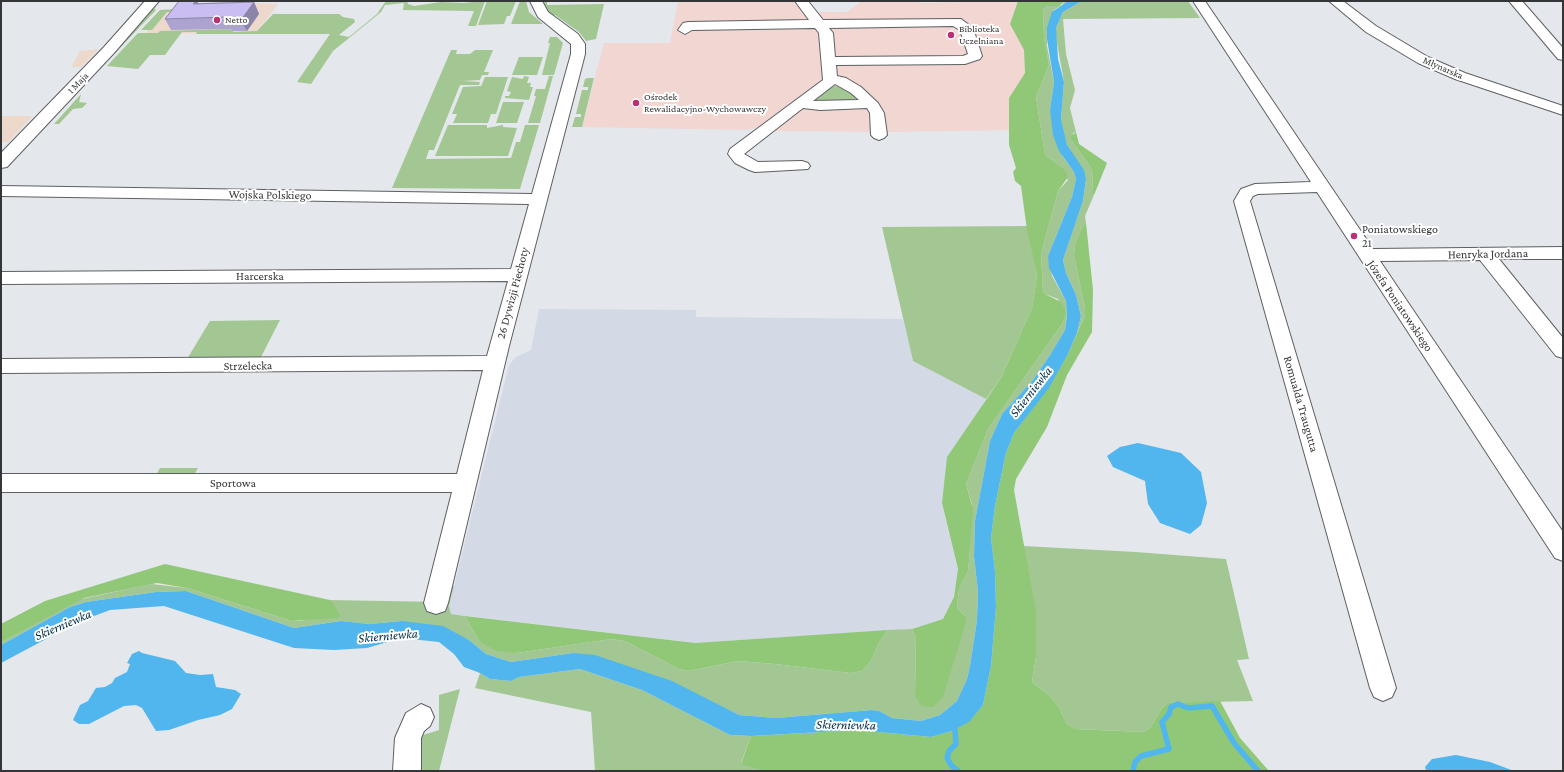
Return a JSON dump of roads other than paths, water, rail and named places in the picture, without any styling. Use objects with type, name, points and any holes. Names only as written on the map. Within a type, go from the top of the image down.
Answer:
[{"type":"main road","name":"1 Maja","points":[[1,163],[109,50],[152,1]]},
{"type":"street","name":"26 Dywizji Piechoty","points":[[436,603],[495,363],[579,51],[578,44],[573,37],[543,14],[536,1]]},
{"type":"street","points":[[801,1],[827,35],[829,82],[738,149],[736,154],[741,160],[755,166],[802,166]]},
{"type":"street","name":"Józefa Poniatowskiego","points":[[1198,1],[1563,551]]},
{"type":"street","name":"Młynarska","points":[[1335,1],[1371,29],[1423,60],[1460,76],[1563,111]]},
{"type":"street","points":[[1515,1],[1563,56]]},
{"type":"street","points":[[685,30],[688,26],[956,22],[966,28],[975,56],[965,60],[829,61]]},
{"type":"street","points":[[830,79],[841,81],[850,86],[871,103],[877,113],[879,135]]},
{"type":"street","points":[[800,103],[820,106],[854,106],[871,103]]},
{"type":"street","name":"Romualda Traugutta","points":[[1321,187],[1254,189],[1247,193],[1242,201],[1383,688]]},
{"type":"street","name":"Wojska Polskiego","points":[[1,191],[539,199]]},
{"type":"street","name":"Henryka Jordana","points":[[1366,254],[1563,253]]},
{"type":"street","points":[[1485,254],[1563,351]]},
{"type":"street","name":"Harcerska","points":[[1,278],[518,275]]},
{"type":"street","name":"Strzelecka","points":[[1,366],[495,363]]},
{"type":"street","name":"Sportowa","points":[[1,483],[466,483]]},
{"type":"street","points":[[407,771],[408,738],[415,722],[421,717]]},
{"type":"water","name":"Skierniewka","points":[[1068,1],[1082,1],[1063,12],[1056,28],[1058,59],[1064,82],[1061,120],[1067,145],[1084,170],[1086,179],[1083,201],[1063,260],[1066,273],[1076,295],[1081,316],[1077,333],[1068,354],[1049,388],[1014,433],[1006,453],[995,506],[991,538],[995,571],[996,607],[991,666],[983,705],[969,722],[952,731],[931,737],[857,730],[751,736],[730,735],[642,690],[580,669],[519,677],[511,681],[490,679],[480,673],[464,667],[454,654],[439,642],[401,638],[367,648],[334,650],[294,648],[164,606],[110,610],[78,622],[1,663],[1,645],[70,607],[86,602],[156,592],[186,591],[294,628],[341,621],[369,624],[402,621],[443,626],[469,640],[486,654],[511,662],[573,653],[595,655],[672,681],[739,715],[776,718],[872,710],[879,711],[892,718],[921,721],[940,715],[957,701],[967,679],[970,666],[977,620],[978,592],[974,556],[975,521],[990,441],[1002,414],[1033,380],[1065,330],[1067,316],[1066,301],[1049,268],[1048,256],[1072,197],[1076,179],[1074,172],[1059,151],[1053,135],[1050,110],[1054,82],[1047,39],[1047,27],[1052,12]]},
{"type":"water","points":[[1138,443],[1181,453],[1201,472],[1207,503],[1201,525],[1190,534],[1160,523],[1148,504],[1145,481],[1113,467],[1107,456],[1120,447]]},
{"type":"water","points":[[139,651],[175,661],[186,673],[200,675],[213,674],[216,687],[235,690],[241,694],[232,709],[220,715],[198,720],[169,730],[156,731],[142,708],[136,705],[124,706],[89,724],[79,724],[73,720],[80,705],[88,701],[96,688],[105,687],[112,683],[115,678],[127,672],[130,664],[127,663],[132,654]]},
{"type":"water","points":[[1456,755],[1490,762],[1514,771],[1426,771],[1425,767],[1432,759]]},
{"type":"waterway","points":[[1133,771],[1135,762],[1141,756],[1169,749],[1162,722],[1169,714],[1171,707],[1178,704],[1188,708],[1212,706],[1234,743],[1258,771]]},
{"type":"waterway","points":[[955,730],[956,744],[949,751],[947,758],[951,765],[958,771]]},
{"type":"place","name":"Netto","points":[[217,20]]},
{"type":"place","name":"Biblioteka Uczelniana","points":[[951,35]]},
{"type":"place","name":"Ośrodek Rewalidacyjno-Wychowawczy","points":[[636,103]]},
{"type":"place","name":"Poniatowskiego 21","points":[[1354,236]]}]
